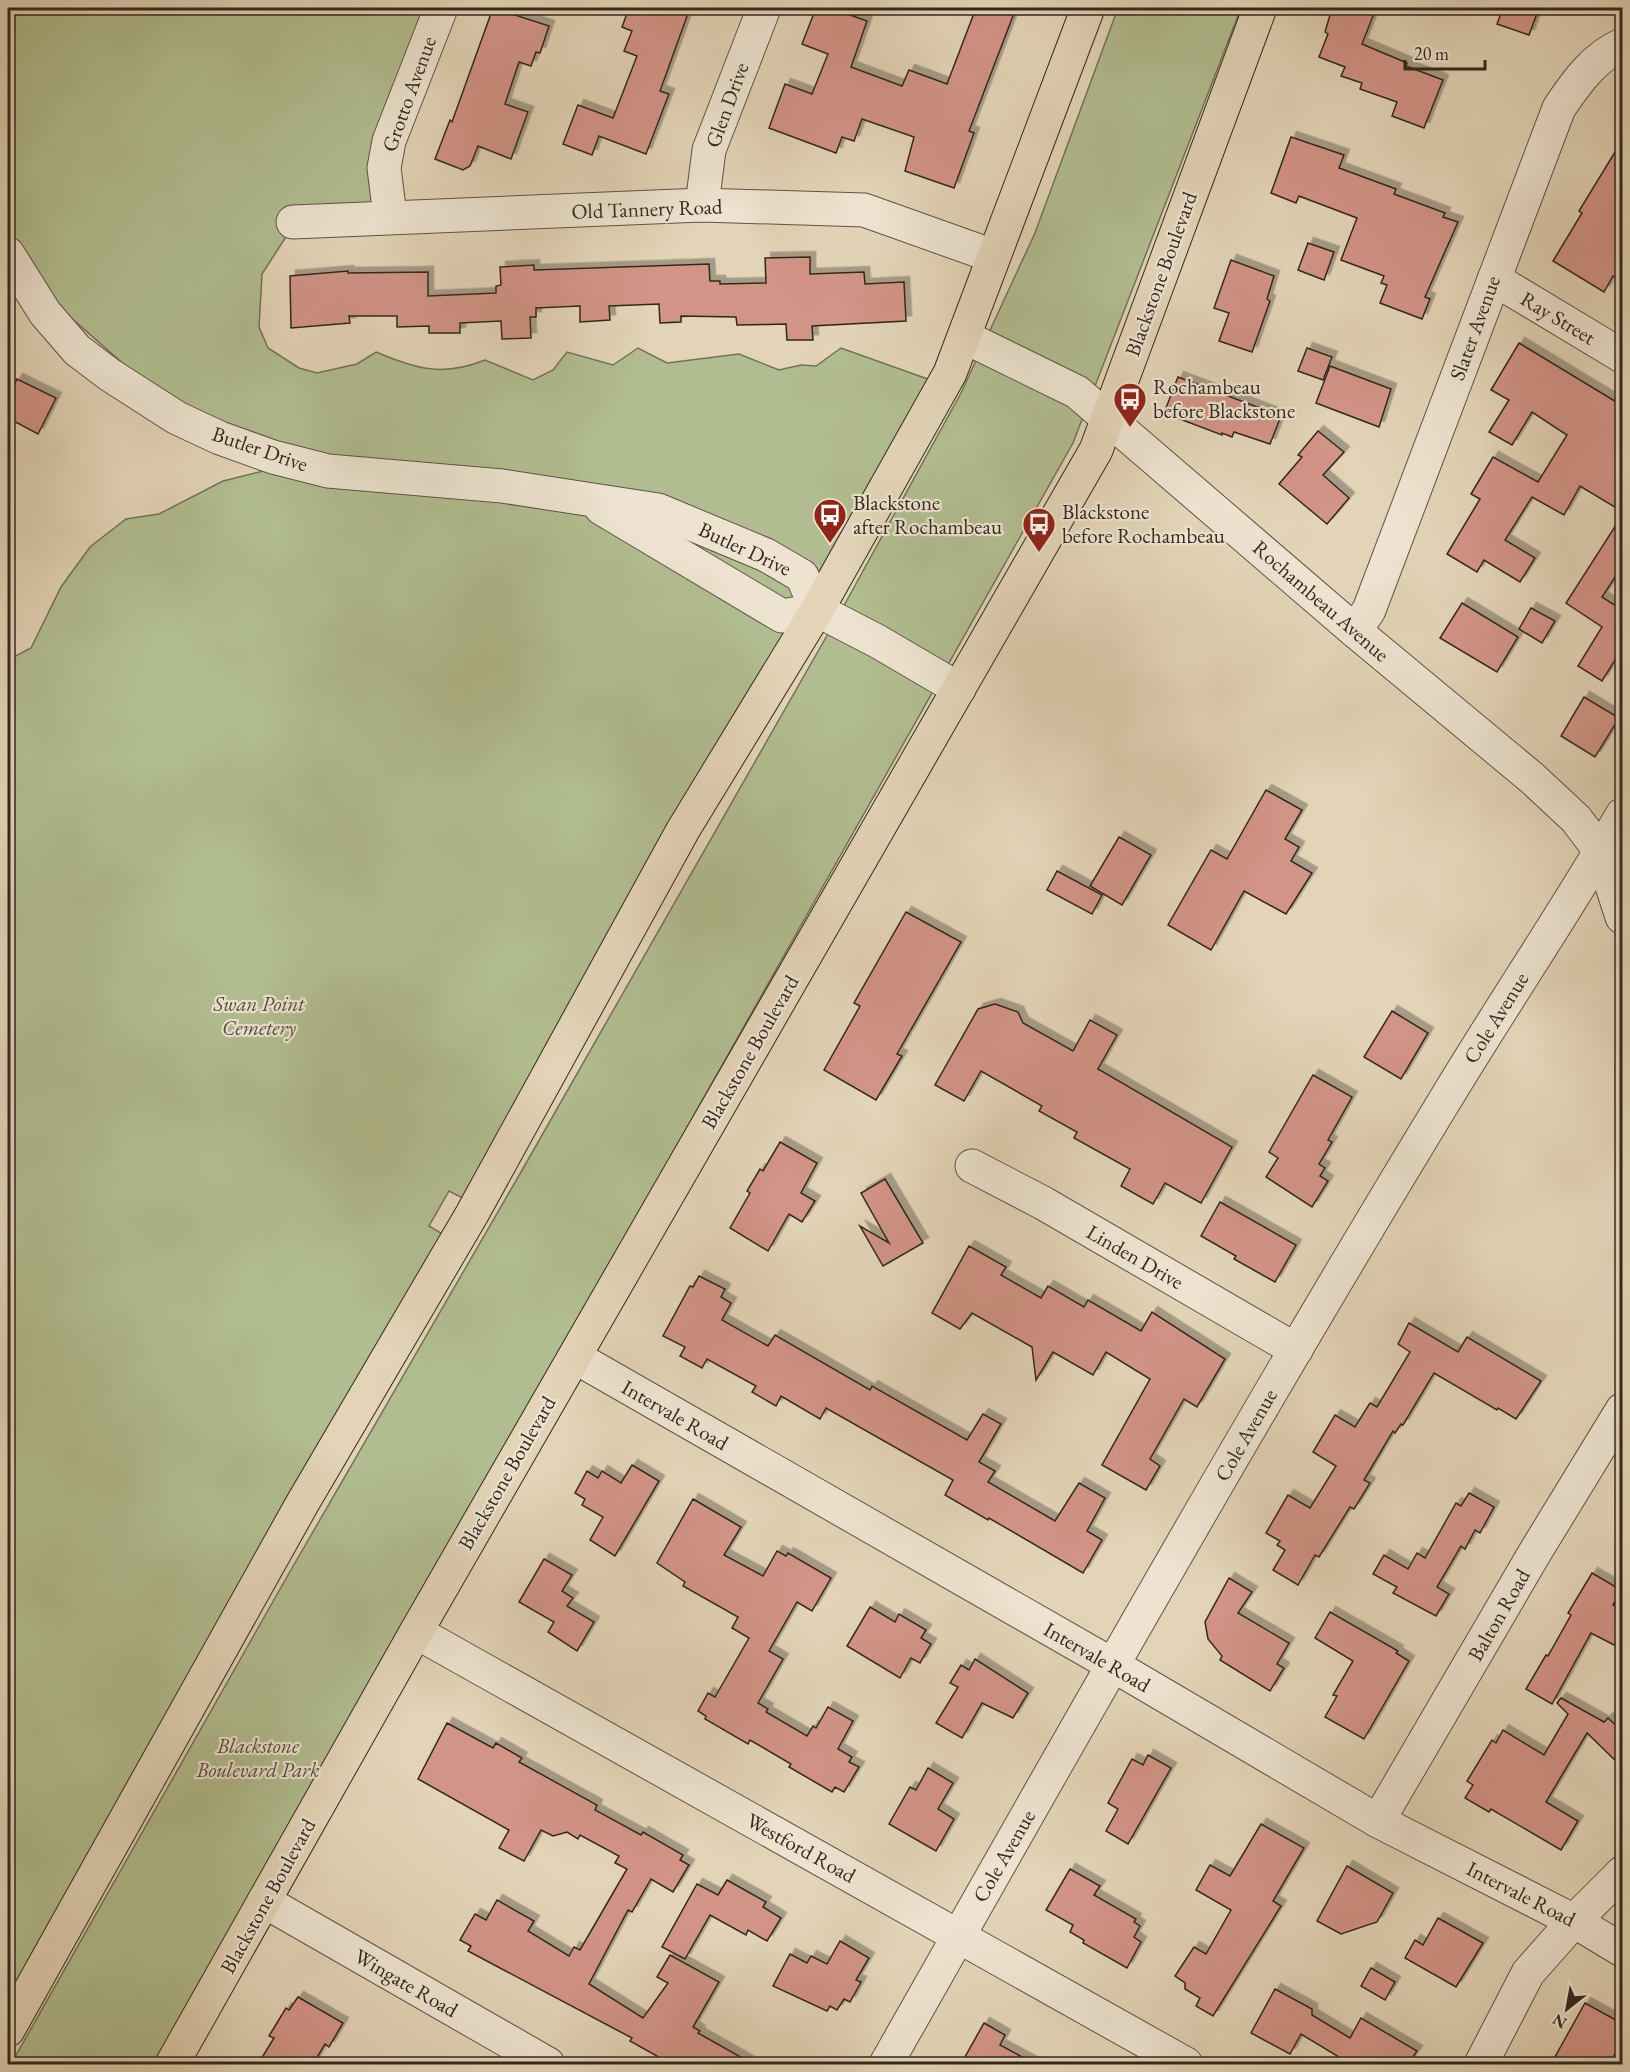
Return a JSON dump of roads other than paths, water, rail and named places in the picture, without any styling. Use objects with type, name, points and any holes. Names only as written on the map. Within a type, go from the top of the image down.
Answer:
[{"type":"main road","points":[[8,2030],[296,1514],[472,1214],[683,830],[817,610],[950,373],[1088,8]]},
{"type":"main road","name":"Blackstone Boulevard","points":[[172,2064],[416,1632],[1096,450],[1260,8]]},
{"type":"street","name":"Grotto Avenue","points":[[390,216],[384,168],[389,141],[441,8]]},
{"type":"street","name":"Glen Drive","points":[[702,205],[710,150],[764,8]]},
{"type":"street","name":"Slater Avenue","points":[[1355,631],[1369,610],[1559,108],[1585,73],[1604,56],[1623,45]]},
{"type":"street","name":"Old Tannery Road","points":[[293,222],[390,216],[702,205],[864,210],[993,256]]},
{"type":"street","name":"Butler Drive","points":[[8,254],[45,314],[77,350],[110,375],[177,418],[220,438],[273,457],[328,471],[502,486],[583,497],[658,510],[766,555],[802,576],[817,610],[782,616],[583,497]]},
{"type":"street","name":"Ray Street","points":[[1494,279],[1623,356]]},
{"type":"street","name":"Rochambeau Avenue","points":[[965,337],[1077,392],[1355,631],[1532,778],[1576,819],[1601,852],[1623,917]]},
{"type":"street","points":[[817,610],[877,641],[959,689]]},
{"type":"street","name":"Cole Avenue","points":[[886,2064],[1112,1664],[1296,1350],[1446,1099],[1623,815]]},
{"type":"street","name":"Linden Drive","points":[[972,1166],[1043,1203],[1296,1350]]},
{"type":"street","name":"Intervale Road","points":[[575,1357],[1112,1664],[1378,1821],[1574,1921],[1623,1950]]},
{"type":"street","name":"Balton Road","points":[[1378,1821],[1534,1554],[1623,1410]]},
{"type":"street","name":"Westford Road","points":[[416,1632],[1186,2064]]},
{"type":"street","points":[[1481,2064],[1528,1973],[1574,1921],[1623,1873]]},
{"type":"street","name":"Wingate Road","points":[[264,1901],[548,2064]]},
{"type":"place","name":"Rochambeau before Blackstone","points":[[1130,428]]},
{"type":"place","name":"Blackstone after Rochambeau","points":[[830,544]]},
{"type":"place","name":"Blackstone before Rochambeau","points":[[1039,553]]},
{"type":"park label","name":"Swan Point Cemetery","points":[[259,1016]]},
{"type":"park label","name":"Blackstone Boulevard Park","points":[[258,1758]]}]
